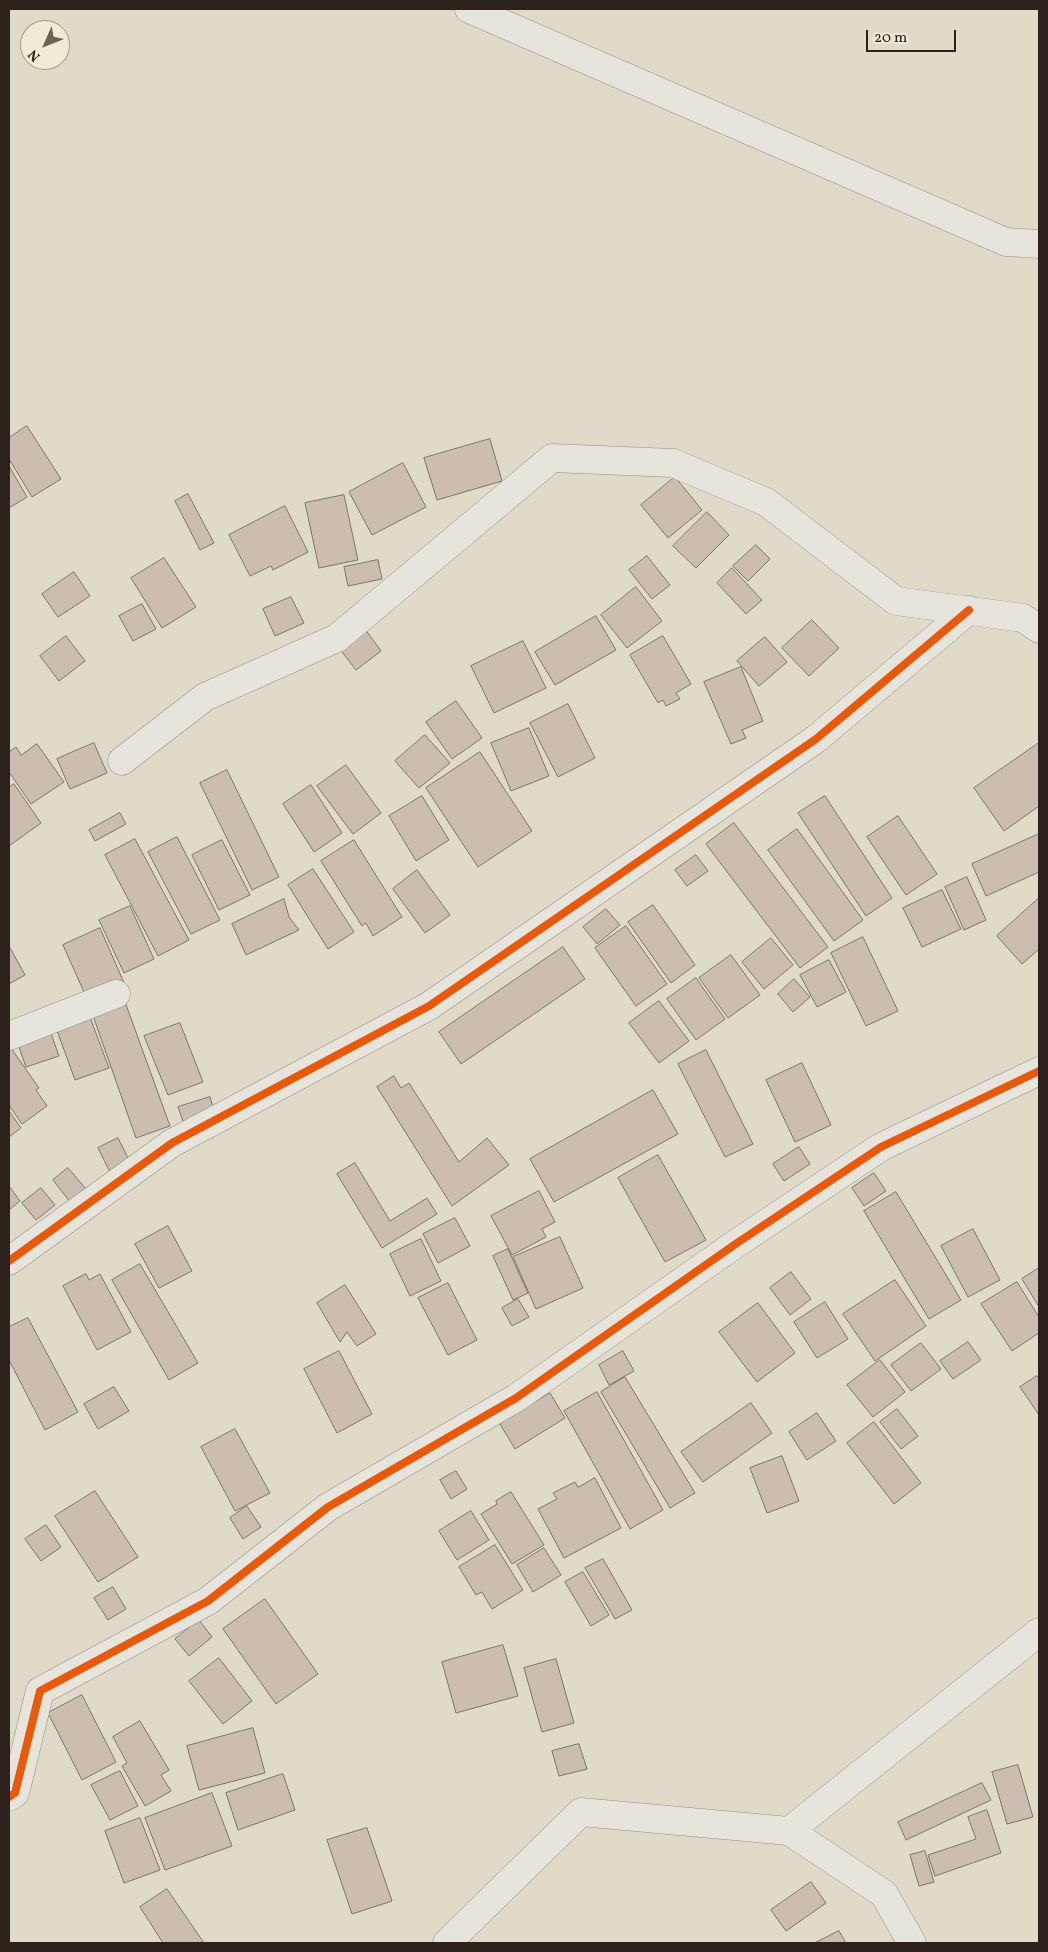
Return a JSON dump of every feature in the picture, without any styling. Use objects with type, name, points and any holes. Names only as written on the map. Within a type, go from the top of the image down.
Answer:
[{"type":"street","points":[[469,9],[1006,242],[1039,244]]},
{"type":"street","points":[[122,761],[205,697],[337,638],[552,458],[673,463],[766,502],[896,601],[1023,618],[1039,629]]},
{"type":"street","points":[[9,1261],[172,1143],[430,1006],[816,739],[968,610]]},
{"type":"street","points":[[9,1036],[116,994]]},
{"type":"street","points":[[9,1797],[15,1793],[40,1691],[208,1601],[328,1507],[516,1398],[737,1242],[881,1147],[1039,1071]]},
{"type":"street","points":[[789,1832],[1039,1632]]},
{"type":"street","points":[[447,1943],[582,1812],[789,1832],[884,1894],[912,1943]]},
{"type":"building","points":[[27,426],[61,479],[32,497],[9,459],[9,438]]},
{"type":"building","points":[[490,439],[502,481],[437,500],[424,458]]},
{"type":"building","points":[[403,463],[426,507],[372,535],[349,492]]},
{"type":"building","points":[[9,466],[27,497],[9,508]]},
{"type":"building","points":[[675,477],[702,510],[668,538],[641,505]]},
{"type":"building","points":[[188,494],[214,543],[200,550],[175,501]]},
{"type":"building","points":[[344,495],[358,560],[319,568],[305,503]]},
{"type":"building","points":[[285,506],[308,552],[273,570],[271,566],[250,576],[229,535]]},
{"type":"building","points":[[707,512],[729,535],[696,568],[673,546]]},
{"type":"building","points":[[756,545],[770,559],[748,581],[733,566]]},
{"type":"building","points":[[647,556],[670,585],[652,599],[629,570]]},
{"type":"building","points":[[164,558],[196,607],[162,628],[131,578]]},
{"type":"building","points":[[378,560],[382,579],[348,586],[344,567]]},
{"type":"building","points":[[732,568],[762,600],[746,614],[717,583]]},
{"type":"building","points":[[74,572],[90,596],[58,617],[42,594]]},
{"type":"building","points":[[636,587],[662,621],[627,648],[601,615]]},
{"type":"building","points":[[291,597],[304,623],[275,636],[263,609]]},
{"type":"building","points":[[142,604],[156,629],[133,641],[119,616]]},
{"type":"building","points":[[596,616],[616,650],[555,685],[535,652]]},
{"type":"building","points":[[812,620],[839,648],[809,676],[782,648]]},
{"type":"building","points":[[365,629],[381,651],[356,670],[339,648]]},
{"type":"building","points":[[66,636],[85,661],[59,681],[40,656]]},
{"type":"building","points":[[663,636],[691,684],[676,693],[680,699],[666,706],[663,700],[658,703],[630,655]]},
{"type":"building","points":[[765,637],[787,662],[759,686],[737,661]]},
{"type":"building","points":[[523,641],[546,688],[494,713],[471,666]]},
{"type":"building","points":[[741,667],[763,721],[742,730],[746,738],[731,744],[704,682]]},
{"type":"building","points":[[456,701],[482,738],[452,759],[426,722]]},
{"type":"building","points":[[568,704],[595,758],[558,777],[530,723]]},
{"type":"building","points":[[529,728],[549,776],[511,791],[491,743]]},
{"type":"building","points":[[425,735],[450,763],[419,788],[395,761]]},
{"type":"building","points":[[94,743],[107,773],[70,789],[57,759]]},
{"type":"building","points":[[1039,743],[1039,806],[1004,831],[974,788]]},
{"type":"building","points":[[37,744],[64,782],[31,804],[9,772],[9,752],[16,747],[21,755]]},
{"type":"building","points":[[480,752],[532,831],[478,867],[426,788]]},
{"type":"building","points":[[346,765],[381,813],[353,834],[317,786]]},
{"type":"building","points":[[227,770],[279,877],[252,890],[200,783]]},
{"type":"building","points":[[14,784],[41,823],[9,846],[9,788]]},
{"type":"building","points":[[311,785],[342,833],[314,852],[283,804]]},
{"type":"building","points":[[422,796],[449,840],[416,861],[389,816]]},
{"type":"building","points":[[825,796],[892,898],[866,916],[798,813]]},
{"type":"building","points":[[120,813],[126,824],[95,841],[89,830]]},
{"type":"building","points":[[898,816],[937,874],[906,895],[867,837]]},
{"type":"building","points":[[734,823],[828,947],[800,968],[706,844]]},
{"type":"building","points":[[797,829],[863,920],[834,941],[768,850]]},
{"type":"building","points":[[1039,834],[1039,872],[986,896],[972,864]]},
{"type":"building","points":[[177,837],[220,920],[191,934],[148,852]]},
{"type":"building","points":[[135,839],[189,940],[158,956],[105,855]]},
{"type":"building","points":[[222,840],[250,895],[219,910],[192,855]]},
{"type":"building","points":[[354,840],[402,917],[373,936],[366,923],[362,926],[321,861]]},
{"type":"building","points":[[696,855],[708,871],[687,886],[675,870]]},
{"type":"building","points":[[313,869],[354,932],[328,949],[288,885]]},
{"type":"building","points":[[417,870],[450,915],[425,933],[393,889]]},
{"type":"building","points":[[967,877],[986,920],[964,930],[945,887]]},
{"type":"building","points":[[942,890],[961,929],[922,947],[903,908]]},
{"type":"building","points":[[1039,898],[1039,949],[1022,964],[997,936]]},
{"type":"building","points":[[284,899],[289,917],[299,930],[246,955],[232,924]]},
{"type":"building","points":[[653,905],[695,965],[671,983],[628,922]]},
{"type":"building","points":[[130,906],[154,959],[124,973],[99,920]]},
{"type":"building","points":[[606,909],[620,925],[597,944],[583,927]]},
{"type":"building","points":[[626,926],[667,984],[636,1006],[595,948]]},
{"type":"building","points":[[100,928],[125,985],[88,1001],[63,945]]},
{"type":"building","points":[[863,937],[898,1011],[866,1026],[831,953]]},
{"type":"building","points":[[771,938],[793,965],[764,989],[742,962]]},
{"type":"building","points":[[9,946],[25,975],[9,984]]},
{"type":"building","points":[[563,947],[585,979],[461,1064],[439,1032]]},
{"type":"building","points":[[731,955],[760,995],[728,1018],[699,978]]},
{"type":"building","points":[[829,960],[846,992],[817,1007],[800,975]]},
{"type":"building","points":[[696,978],[725,1019],[696,1040],[667,999]]},
{"type":"building","points":[[794,979],[810,997],[793,1012],[778,994]]},
{"type":"building","points":[[124,999],[170,1126],[136,1138],[91,1010]]},
{"type":"building","points":[[659,1001],[689,1041],[659,1063],[629,1023]]},
{"type":"building","points":[[88,1012],[109,1068],[75,1080],[55,1025]]},
{"type":"building","points":[[180,1023],[203,1082],[168,1095],[144,1036]]},
{"type":"building","points":[[48,1025],[59,1056],[26,1067],[15,1036]]},
{"type":"building","points":[[11,1048],[39,1088],[36,1090],[47,1106],[22,1124],[9,1105],[9,1050]]},
{"type":"building","points":[[706,1050],[753,1144],[725,1157],[678,1064]]},
{"type":"building","points":[[802,1063],[831,1125],[795,1142],[766,1080]]},
{"type":"building","points":[[394,1076],[401,1088],[409,1083],[459,1162],[487,1138],[509,1165],[452,1206],[377,1087]]},
{"type":"building","points":[[653,1090],[678,1134],[554,1202],[530,1159]]},
{"type":"building","points":[[210,1097],[216,1117],[185,1127],[178,1107]]},
{"type":"building","points":[[9,1111],[21,1128],[9,1137]]},
{"type":"building","points":[[118,1138],[131,1164],[111,1174],[98,1148]]},
{"type":"building","points":[[799,1147],[810,1164],[784,1181],[773,1164]]},
{"type":"building","points":[[658,1155],[706,1240],[665,1262],[618,1178]]},
{"type":"building","points":[[355,1163],[390,1221],[427,1198],[437,1214],[382,1248],[337,1174]]},
{"type":"building","points":[[68,1168],[86,1189],[70,1202],[53,1180]]},
{"type":"building","points":[[874,1173],[886,1191],[864,1206],[852,1188]]},
{"type":"building","points":[[9,1186],[20,1201],[9,1210]]},
{"type":"building","points":[[41,1188],[55,1205],[36,1220],[22,1203]]},
{"type":"building","points":[[539,1191],[555,1222],[542,1229],[546,1237],[512,1255],[491,1216]]},
{"type":"building","points":[[896,1192],[961,1300],[929,1319],[864,1211]]},
{"type":"building","points":[[455,1218],[470,1246],[438,1263],[423,1234]]},
{"type":"building","points":[[168,1226],[192,1271],[159,1288],[135,1244]]},
{"type":"building","points":[[973,1229],[1000,1280],[968,1297],[941,1246]]},
{"type":"building","points":[[560,1237],[583,1288],[536,1309],[513,1257]]},
{"type":"building","points":[[421,1239],[441,1281],[410,1296],[390,1254]]},
{"type":"building","points":[[508,1249],[528,1293],[513,1300],[493,1256]]},
{"type":"building","points":[[140,1264],[198,1363],[169,1380],[112,1280]]},
{"type":"building","points":[[1039,1268],[1039,1307],[1022,1279]]},
{"type":"building","points":[[791,1272],[811,1299],[790,1315],[770,1288]]},
{"type":"building","points":[[86,1274],[89,1280],[100,1274],[131,1332],[97,1350],[63,1286]]},
{"type":"building","points":[[895,1280],[926,1326],[875,1361],[843,1314]]},
{"type":"building","points":[[1017,1282],[1039,1317],[1039,1333],[1012,1351],[981,1304]]},
{"type":"building","points":[[448,1283],[477,1340],[448,1355],[418,1298]]},
{"type":"building","points":[[345,1285],[376,1334],[357,1346],[347,1332],[340,1342],[317,1303]]},
{"type":"building","points":[[518,1299],[529,1317],[512,1326],[502,1308]]},
{"type":"building","points":[[825,1302],[848,1339],[817,1358],[794,1322]]},
{"type":"building","points":[[758,1303],[795,1353],[757,1382],[719,1332]]},
{"type":"building","points":[[28,1318],[78,1412],[45,1430],[9,1360],[9,1327]]},
{"type":"building","points":[[968,1342],[981,1360],[953,1379],[940,1361]]},
{"type":"building","points":[[921,1343],[941,1369],[911,1391],[891,1365]]},
{"type":"building","points":[[339,1351],[372,1414],[337,1433],[304,1369]]},
{"type":"building","points":[[623,1351],[634,1371],[609,1385],[599,1365]]},
{"type":"building","points":[[880,1360],[905,1392],[873,1417],[847,1385]]},
{"type":"building","points":[[1037,1376],[1039,1379],[1039,1415],[1020,1387]]},
{"type":"building","points":[[625,1377],[695,1493],[670,1508],[601,1392]]},
{"type":"building","points":[[114,1387],[129,1411],[98,1429],[84,1404]]},
{"type":"building","points":[[597,1392],[663,1510],[630,1529],[564,1411]]},
{"type":"building","points":[[550,1393],[565,1418],[515,1449],[500,1424]]},
{"type":"building","points":[[751,1403],[772,1433],[703,1482],[681,1452]]},
{"type":"building","points":[[897,1409],[918,1436],[901,1449],[880,1422]]},
{"type":"building","points":[[817,1413],[836,1441],[807,1460],[789,1432]]},
{"type":"building","points":[[874,1422],[921,1483],[894,1504],[847,1443]]},
{"type":"building","points":[[235,1429],[270,1493],[235,1511],[201,1447]]},
{"type":"building","points":[[782,1456],[799,1501],[767,1513],[750,1468]]},
{"type":"building","points":[[456,1471],[467,1489],[451,1499],[440,1480]]},
{"type":"building","points":[[595,1478],[621,1528],[564,1558],[538,1509],[557,1499],[553,1493],[575,1482],[578,1487]]},
{"type":"building","points":[[95,1491],[138,1557],[98,1582],[55,1516]]},
{"type":"building","points":[[511,1492],[544,1545],[512,1564],[481,1514],[497,1504],[496,1501]]},
{"type":"building","points":[[247,1506],[261,1527],[243,1539],[230,1518]]},
{"type":"building","points":[[471,1511],[489,1540],[457,1560],[439,1531]]},
{"type":"building","points":[[46,1525],[61,1547],[41,1561],[25,1539]]},
{"type":"building","points":[[495,1545],[523,1590],[492,1609],[482,1592],[476,1595],[459,1567]]},
{"type":"building","points":[[544,1548],[561,1575],[533,1592],[517,1565]]},
{"type":"building","points":[[603,1559],[632,1610],[615,1619],[585,1568]]},
{"type":"building","points":[[583,1572],[609,1615],[591,1626],[565,1582]]},
{"type":"building","points":[[113,1587],[126,1609],[108,1620],[94,1598]]},
{"type":"building","points":[[265,1599],[318,1674],[276,1704],[223,1629]]},
{"type":"building","points":[[199,1620],[212,1637],[189,1656],[175,1639]]},
{"type":"building","points":[[503,1645],[518,1696],[456,1713],[442,1662]]},
{"type":"building","points":[[219,1658],[252,1701],[223,1724],[189,1681]]},
{"type":"building","points":[[556,1659],[574,1723],[542,1732],[524,1668]]},
{"type":"building","points":[[82,1695],[116,1762],[82,1780],[48,1713]]},
{"type":"building","points":[[140,1721],[169,1770],[161,1775],[171,1791],[145,1806],[122,1766],[127,1763],[113,1737]]},
{"type":"building","points":[[253,1728],[265,1773],[199,1790],[187,1746]]},
{"type":"building","points":[[579,1744],[587,1769],[559,1776],[552,1751]]},
{"type":"building","points":[[1018,1765],[1033,1817],[1007,1824],[992,1772]]},
{"type":"building","points":[[120,1771],[138,1806],[110,1820],[91,1785]]},
{"type":"building","points":[[283,1774],[295,1810],[238,1830],[226,1793]]},
{"type":"building","points":[[982,1783],[991,1800],[906,1840],[898,1822]]},
{"type":"building","points":[[212,1793],[232,1846],[165,1870],[145,1818]]},
{"type":"building","points":[[987,1810],[1001,1853],[935,1876],[928,1855],[976,1839],[968,1817]]},
{"type":"building","points":[[140,1818],[160,1870],[124,1883],[105,1831]]},
{"type":"building","points":[[367,1828],[392,1901],[352,1914],[327,1840]]},
{"type":"building","points":[[925,1851],[934,1882],[919,1886],[910,1855]]},
{"type":"building","points":[[811,1882],[826,1903],[786,1931],[771,1910]]},
{"type":"building","points":[[167,1889],[204,1943],[163,1943],[140,1907]]},
{"type":"building","points":[[839,1931],[846,1943],[815,1943]]},
{"type":"cycle path","points":[[9,1261],[172,1143],[429,1006],[816,739],[969,610]]},
{"type":"cycle path","points":[[9,1797],[15,1793],[40,1691],[208,1601],[328,1507],[516,1398],[737,1243],[881,1147],[1039,1071]]}]
